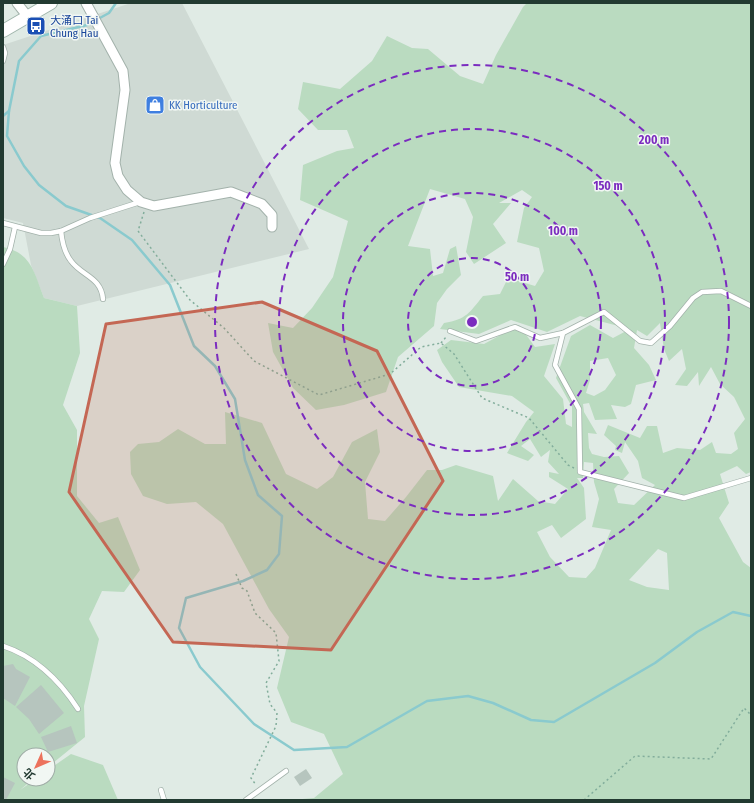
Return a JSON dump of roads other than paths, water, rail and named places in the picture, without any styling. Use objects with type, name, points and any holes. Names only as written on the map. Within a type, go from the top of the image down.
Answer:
[{"type":"main road","points":[[3,31],[51,3]]},
{"type":"street","points":[[17,3],[28,17]]},
{"type":"street","points":[[88,6],[121,65],[126,80],[115,163],[118,176],[127,190],[144,203],[154,206],[230,192],[262,204],[272,215],[272,227]]},
{"type":"lane","points":[[3,47],[5,53],[3,61]]},
{"type":"lane","points":[[3,223],[41,233],[51,233],[61,231],[90,218],[144,203]]},
{"type":"lane","points":[[3,264],[10,249],[15,226]]},
{"type":"lane","points":[[61,231],[62,243],[72,263],[95,280],[101,289],[103,298]]},
{"type":"lane","points":[[450,332],[476,341],[515,327],[540,338],[563,333],[604,312],[640,341],[651,342],[670,326],[693,298],[702,292],[715,290],[727,294],[751,306]]},
{"type":"lane","points":[[563,333],[555,365],[579,409],[580,472],[684,498],[751,478]]},
{"type":"lane","points":[[3,646],[25,656],[47,672],[59,683],[78,709]]},
{"type":"lane","points":[[246,800],[286,770]]},
{"type":"lane","points":[[161,790],[164,800]]},
{"type":"waterway","points":[[116,3],[109,13],[87,25],[41,36],[19,61],[9,111],[7,136],[24,166],[39,185],[66,206],[100,218],[132,240],[170,285],[194,346],[215,366],[235,399],[245,460],[258,495],[282,516],[279,554],[267,570],[243,581],[186,598],[179,628],[200,667],[254,724],[294,750],[347,747],[427,701],[468,696],[493,703],[531,720],[554,722],[655,663],[697,632],[733,612],[751,616]]},
{"type":"waterway","points":[[3,116],[9,111]]},
{"type":"place","name":"大涌口 Tai Chung Hau","points":[[36,26]]},
{"type":"place","name":"KK Horticulture","points":[[155,105]]}]
